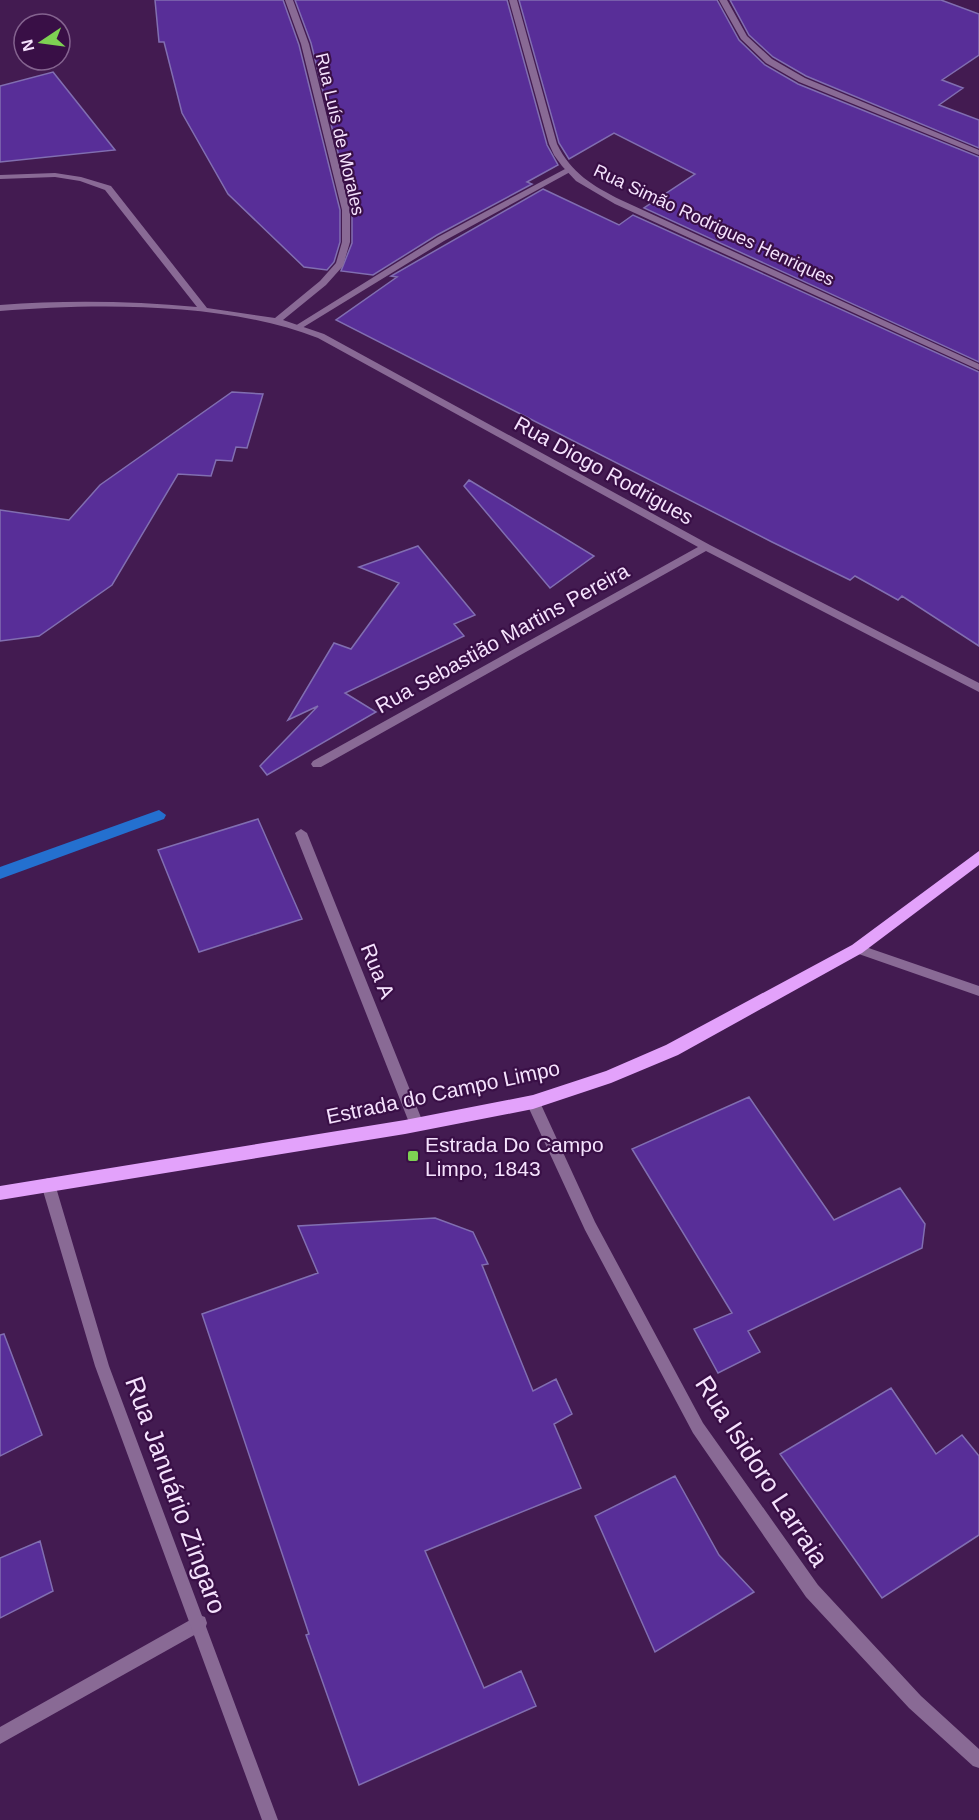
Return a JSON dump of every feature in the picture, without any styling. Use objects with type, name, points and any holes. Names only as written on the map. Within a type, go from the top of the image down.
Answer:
[{"type":"main road","name":"Estrada do Campo Limpo","points":[[0,1192],[417,1125],[532,1102],[611,1076],[672,1050],[857,949],[979,857]]},
{"type":"street","name":"Rua Luís de Morales","points":[[278,320],[323,283],[340,264],[346,242],[346,210],[304,44],[289,0]]},
{"type":"street","name":"Rua Simão Rodrigues Henriques","points":[[513,0],[553,144],[560,162],[584,184],[618,202],[979,367]]},
{"type":"street","points":[[723,0],[744,37],[769,61],[802,80],[979,153]]},
{"type":"street","points":[[299,326],[441,239],[568,171]]},
{"type":"street","points":[[0,177],[62,174],[88,179],[108,188],[204,310]]},
{"type":"street","name":"Rua Diogo Rodrigues","points":[[0,308],[80,303],[137,304],[278,320],[299,326],[706,547],[979,688]]},
{"type":"street","name":"Rua Sebastião Martins Pereira","points":[[317,764],[706,547]]},
{"type":"street","name":"Rua A","points":[[301,833],[417,1125]]},
{"type":"street","points":[[857,949],[979,991]]},
{"type":"street","name":"Rua Isidoro Larraia","points":[[532,1102],[590,1226],[699,1428],[812,1591],[915,1702],[979,1760]]},
{"type":"street","name":"Rua Januário Zingaro","points":[[48,1184],[102,1366],[270,1820]]},
{"type":"street","points":[[0,1736],[199,1623]]},
{"type":"building","points":[[155,0],[283,0],[299,45],[340,210],[340,242],[334,262],[327,270],[304,267],[228,194],[182,113],[164,42],[159,42]]},
{"type":"building","points":[[295,0],[507,0],[547,145],[558,165],[527,182],[532,184],[437,235],[373,275],[341,271],[352,243],[352,209],[311,43]]},
{"type":"building","points":[[519,0],[717,0],[739,40],[765,65],[798,84],[979,157],[979,362],[644,208],[695,174],[614,133],[569,159],[559,143]]},
{"type":"building","points":[[730,0],[941,0],[979,14],[979,55],[942,80],[963,88],[939,105],[979,120],[979,148],[806,76],[773,57],[749,35]]},
{"type":"building","points":[[53,72],[115,150],[0,162],[0,86]]},
{"type":"building","points":[[543,189],[619,225],[633,215],[979,372],[979,646],[902,596],[898,600],[855,576],[850,580],[772,542],[336,320],[397,277],[391,276]]},
{"type":"building","points":[[232,392],[263,394],[247,448],[236,447],[232,461],[216,460],[211,476],[178,474],[112,585],[39,636],[0,641],[0,510],[69,520],[100,485]]},
{"type":"building","points":[[469,480],[594,556],[550,588],[464,486]]},
{"type":"building","points":[[418,546],[475,615],[454,624],[464,636],[345,693],[376,712],[267,775],[260,766],[318,706],[288,720],[334,643],[351,649],[399,583],[359,567]]},
{"type":"building","points":[[258,819],[302,919],[199,952],[158,850]]},
{"type":"building","points":[[749,1097],[834,1220],[900,1188],[925,1224],[922,1248],[748,1331],[760,1352],[718,1373],[694,1329],[732,1313],[632,1149]]},
{"type":"building","points":[[435,1218],[473,1232],[488,1264],[482,1265],[533,1391],[556,1379],[572,1414],[554,1424],[581,1488],[425,1551],[484,1688],[521,1671],[536,1706],[359,1785],[306,1635],[309,1634],[202,1314],[318,1273],[298,1226]]},
{"type":"building","points":[[4,1334],[42,1435],[0,1456],[0,1335]]},
{"type":"building","points":[[891,1388],[936,1454],[962,1435],[979,1456],[979,1535],[882,1598],[780,1454]]},
{"type":"building","points":[[675,1476],[719,1555],[754,1592],[655,1652],[595,1516]]},
{"type":"building","points":[[40,1541],[53,1591],[0,1618],[0,1558]]},
{"type":"waterway","points":[[0,873],[159,815]]},
{"type":"place","name":"Estrada Do Campo Limpo, 1843","points":[[413,1156]]}]
